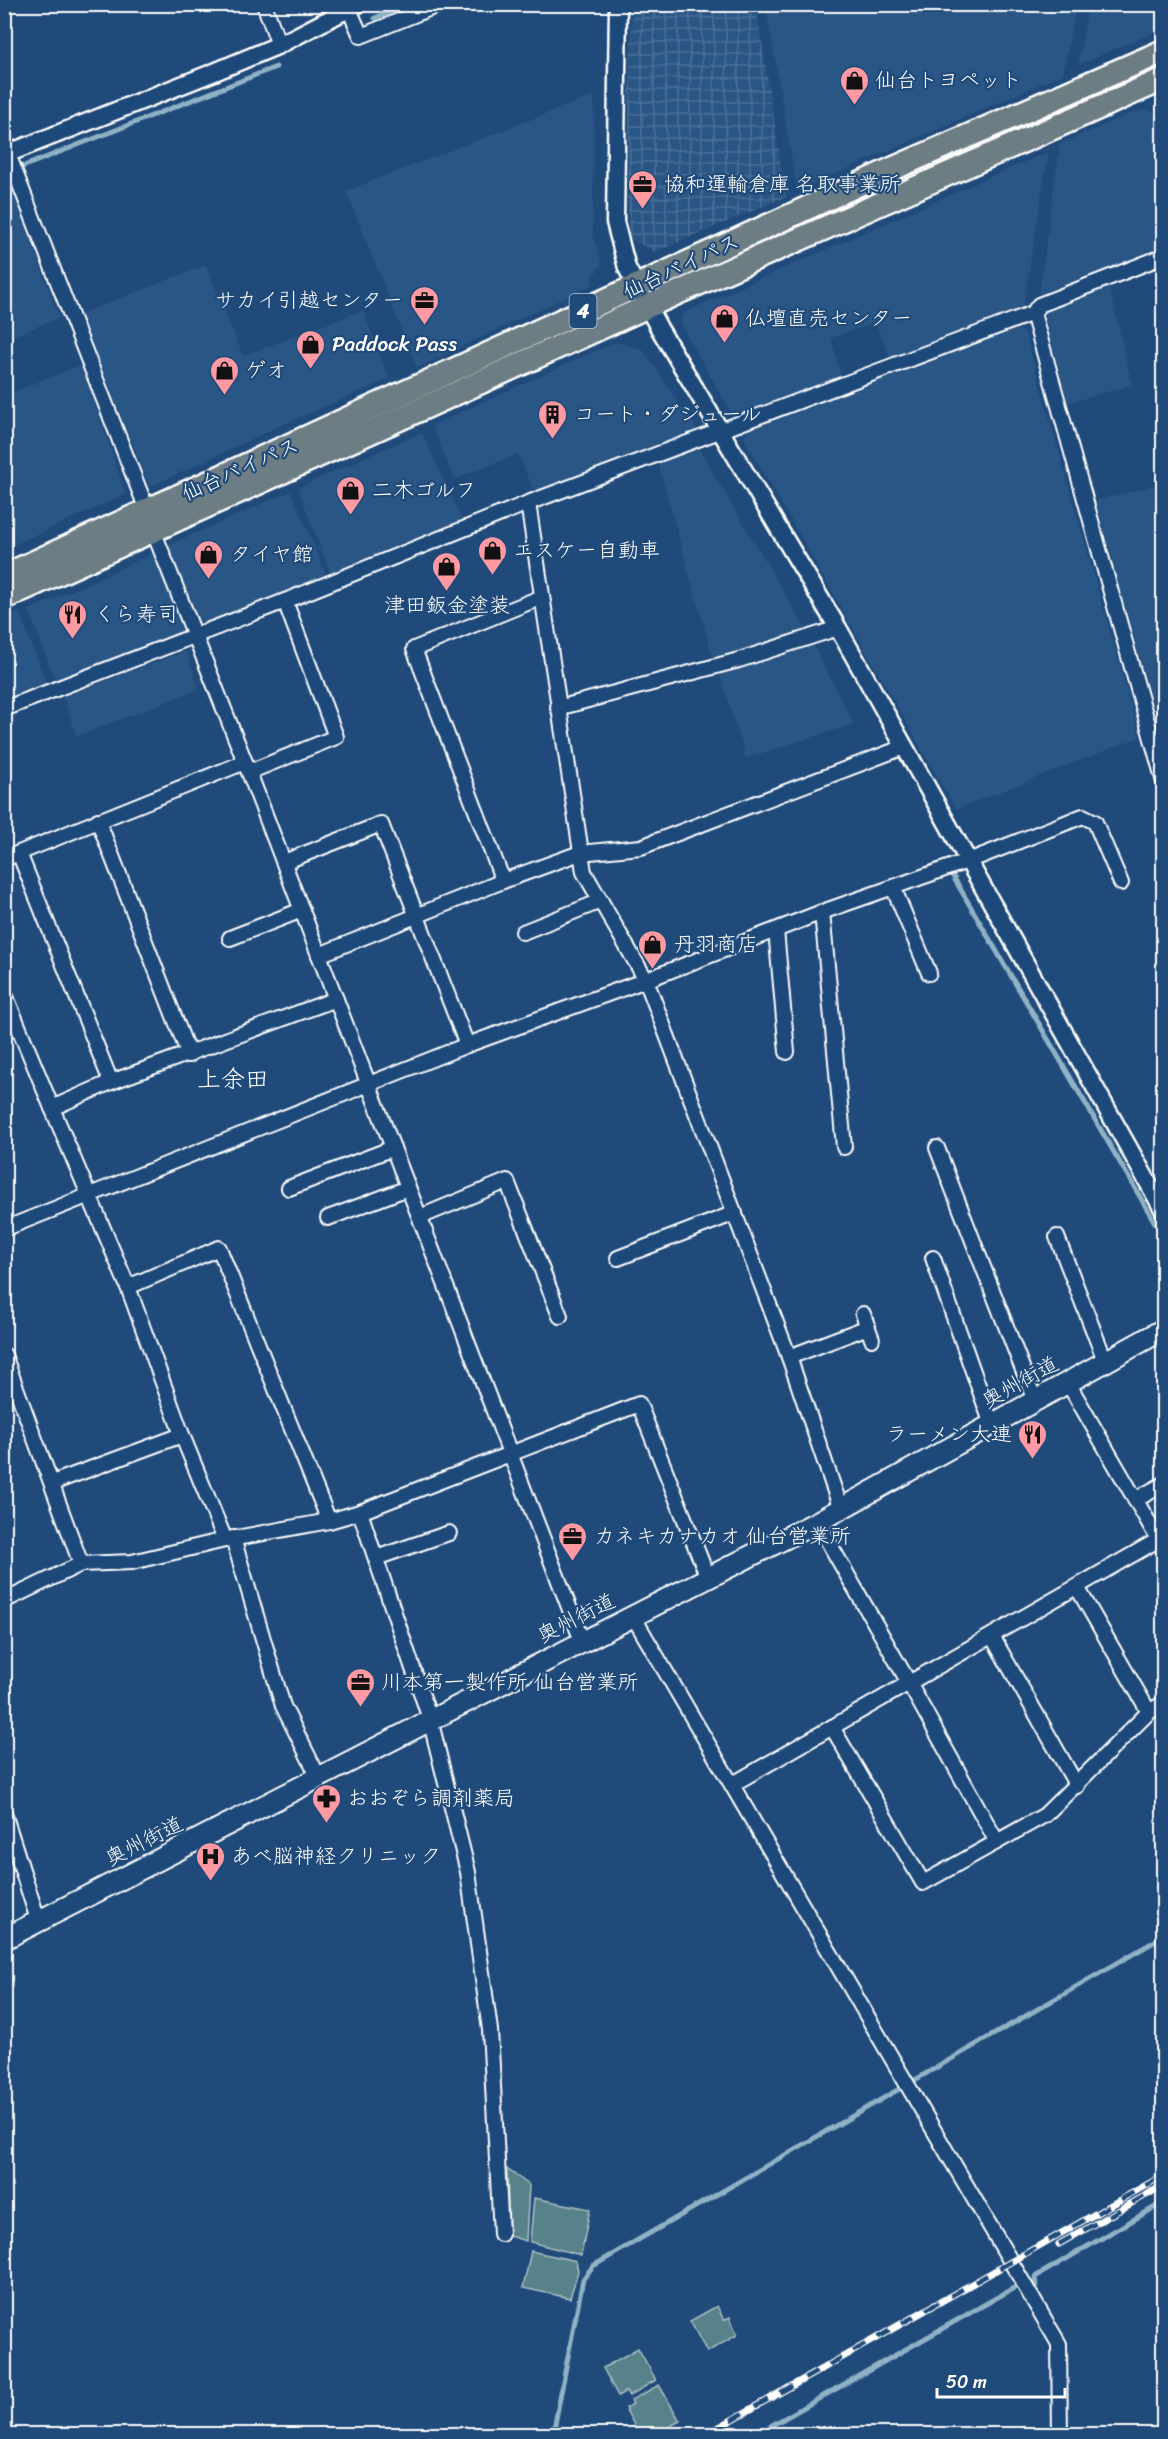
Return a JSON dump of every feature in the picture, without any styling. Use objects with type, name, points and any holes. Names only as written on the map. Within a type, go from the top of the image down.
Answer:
[{"type":"highway","name":"仙台バイパス","points":[[4,598],[150,520],[636,286],[892,169],[1164,51]]},
{"type":"highway","name":"仙台バイパス","points":[[4,576],[150,520],[648,308],[1164,79]]},
{"type":"main road","name":"奥州街道","points":[[4,1939],[817,1522],[1164,1329]]},
{"type":"street","points":[[264,4],[279,45]]},
{"type":"street","points":[[441,4],[361,36],[353,7],[279,45],[143,102],[10,162],[284,862],[582,1641]]},
{"type":"street","points":[[618,4],[615,222],[621,250],[636,286],[838,628],[1164,1211]]},
{"type":"street","points":[[4,709],[285,601],[528,503],[1033,314],[1039,304],[1164,256]]},
{"type":"street","points":[[1033,314],[1164,782]]},
{"type":"street","points":[[528,503],[584,872],[646,980],[789,1357],[841,1509]]},
{"type":"street","points":[[503,881],[414,649],[542,597]]},
{"type":"street","points":[[4,858],[98,820],[336,737],[285,601]]},
{"type":"street","points":[[558,708],[739,660],[838,628]]},
{"type":"street","points":[[319,955],[503,881],[580,854],[640,848],[904,747]]},
{"type":"street","points":[[4,1229],[467,1045],[646,980],[822,912],[968,861],[1083,816],[1095,822],[1120,883]]},
{"type":"street","points":[[98,820],[189,1055]]},
{"type":"street","points":[[284,862],[381,824],[467,1045]]},
{"type":"street","points":[[19,853],[111,1082]]},
{"type":"street","points":[[893,887],[929,973]]},
{"type":"street","points":[[524,932],[601,901]]},
{"type":"street","points":[[230,938],[302,910]]},
{"type":"street","points":[[822,912],[844,1147]]},
{"type":"street","points":[[776,930],[787,1052]]},
{"type":"street","points":[[4,992],[128,1287],[182,1435],[229,1539],[283,1706],[319,1778]]},
{"type":"street","points":[[52,1108],[111,1082],[336,999]]},
{"type":"street","points":[[289,1188],[393,1148]]},
{"type":"street","points":[[937,1148],[1035,1401]]},
{"type":"street","points":[[420,1217],[507,1181],[560,1316]]},
{"type":"street","points":[[328,1218],[408,1188]]},
{"type":"street","points":[[618,1258],[735,1213]]},
{"type":"street","points":[[1057,1237],[1106,1363]]},
{"type":"street","points":[[128,1287],[219,1248],[329,1521]]},
{"type":"street","points":[[933,1258],[992,1425]]},
{"type":"street","points":[[789,1357],[868,1326]]},
{"type":"street","points":[[4,1355],[81,1564]]},
{"type":"street","points":[[733,1784],[1077,1587],[1161,1545],[1068,1383]]},
{"type":"street","points":[[4,1601],[81,1564],[132,1562],[229,1539],[329,1521],[360,1512],[639,1404],[708,1578]]},
{"type":"street","points":[[52,1483],[182,1435]]},
{"type":"street","points":[[1135,1500],[1164,1484]]},
{"type":"street","points":[[360,1512],[430,1719],[468,1872],[488,2018],[501,2234]]},
{"type":"street","points":[[817,1522],[997,1842]]},
{"type":"street","points":[[376,1558],[449,1533]]},
{"type":"street","points":[[1077,1587],[1149,1712]]},
{"type":"street","points":[[633,1616],[1059,2344],[1060,2434]]},
{"type":"street","points":[[992,1636],[1077,1786]]},
{"type":"street","points":[[832,1728],[923,1883],[1045,1815],[1077,1786],[1149,1712],[1164,1703]]},
{"type":"street","points":[[4,1813],[39,1923]]},
{"type":"shaded area","points":[[766,4],[1076,5],[1063,74],[797,191]]},
{"type":"shaded area","points":[[632,5],[756,5],[786,197],[655,252],[629,238],[627,190]]},
{"type":"shaded area","points":[[1088,5],[1163,5],[1163,28],[1078,65]]},
{"type":"shaded area","points":[[594,95],[593,237],[602,263],[591,279],[593,284],[417,368],[346,191]]},
{"type":"shaded area","points":[[1147,109],[1163,118],[1163,247],[1039,294],[1060,144],[1127,115]]},
{"type":"shaded area","points":[[1049,151],[1023,307],[892,360],[875,323],[831,338],[841,377],[734,418],[680,323],[685,312]]},
{"type":"shaded area","points":[[12,189],[59,318],[5,339],[4,191]]},
{"type":"shaded area","points":[[206,265],[243,356],[363,310],[389,379],[273,429],[150,487],[80,314]]},
{"type":"shaded area","points":[[1109,285],[1132,385],[1068,403],[1044,312]]},
{"type":"shaded area","points":[[1017,329],[1025,333],[1140,737],[956,809],[744,438],[747,431]]},
{"type":"shaded area","points":[[616,342],[643,350],[697,430],[535,494],[518,454],[454,479],[432,425]]},
{"type":"shaded area","points":[[81,365],[126,494],[5,549],[5,395]]},
{"type":"shaded area","points":[[422,432],[462,520],[330,573],[298,488]]},
{"type":"shaded area","points":[[696,444],[807,631],[713,658],[657,460]]},
{"type":"shaded area","points":[[1164,483],[1163,741],[1096,501]]},
{"type":"shaded area","points":[[291,491],[326,575],[200,626],[169,545]]},
{"type":"shaded area","points":[[154,553],[184,631],[56,683],[29,610]]},
{"type":"shaded area","points":[[19,612],[48,687],[5,703],[5,619]]},
{"type":"shaded area","points":[[812,643],[854,724],[746,758],[719,672]]},
{"type":"shaded area","points":[[186,651],[199,689],[77,736],[63,697]]},
{"type":"green space","points":[[507,2169],[529,2185],[526,2241],[509,2236]]},
{"type":"green space","points":[[534,2198],[590,2209],[581,2255],[530,2242]]},
{"type":"green space","points":[[531,2251],[576,2261],[578,2271],[570,2298],[523,2288]]},
{"type":"green space","points":[[717,2306],[724,2320],[730,2317],[737,2335],[707,2352],[690,2321]]},
{"type":"green space","points":[[638,2348],[656,2380],[629,2396],[626,2391],[618,2396],[603,2368]]},
{"type":"green space","points":[[659,2385],[680,2421],[656,2434],[639,2434],[625,2408],[633,2404],[631,2400]]},
{"type":"waterway","points":[[375,18],[409,4]]},
{"type":"waterway","points":[[4,174],[276,67]]},
{"type":"waterway","points":[[951,873],[1164,1238]]},
{"type":"waterway","points":[[553,2434],[583,2279],[593,2266],[1164,1936]]},
{"type":"waterway","points":[[1036,2286],[1035,2277],[1164,2202]]},
{"type":"waterway","points":[[768,2434],[767,2428],[1019,2285],[1022,2289]]},
{"type":"railway","points":[[707,2434],[1164,2175]]},
{"type":"railway","points":[[1059,2244],[1164,2185]]},
{"type":"place","name":"仙台トヨペット","points":[[854,106]]},
{"type":"place","name":"協和運輸倉庫 名取事業所","points":[[643,210]]},
{"type":"place","name":"サカイ引越センター","points":[[424,326]]},
{"type":"place","name":"仏壇直売センター","points":[[724,344]]},
{"type":"place","name":"Paddock Pass","points":[[311,370]]},
{"type":"place","name":"ゲオ","points":[[224,396]]},
{"type":"place","name":"コート・ダジュール","points":[[553,440]]},
{"type":"place","name":"二木ゴルフ","points":[[351,516]]},
{"type":"place","name":"エスケー自動車","points":[[492,576]]},
{"type":"place","name":"タイヤ館","points":[[209,580]]},
{"type":"place","name":"津田鈑金塗装","points":[[447,592]]},
{"type":"place","name":"くら寿司","points":[[73,640]]},
{"type":"place","name":"丹羽商店","points":[[653,970]]},
{"type":"place","name":"ラーメン大連","points":[[1033,1460]]},
{"type":"place","name":"カネキカナカオ 仙台営業所","points":[[573,1562]]},
{"type":"place","name":"川本第一製作所 仙台営業所","points":[[360,1708]]},
{"type":"place","name":"おおぞら調剤薬局","points":[[326,1824]]},
{"type":"place","name":"あべ脳神経クリニック","points":[[210,1882]]},
{"type":"district","name":"上余田","points":[[233,1079]]}]
